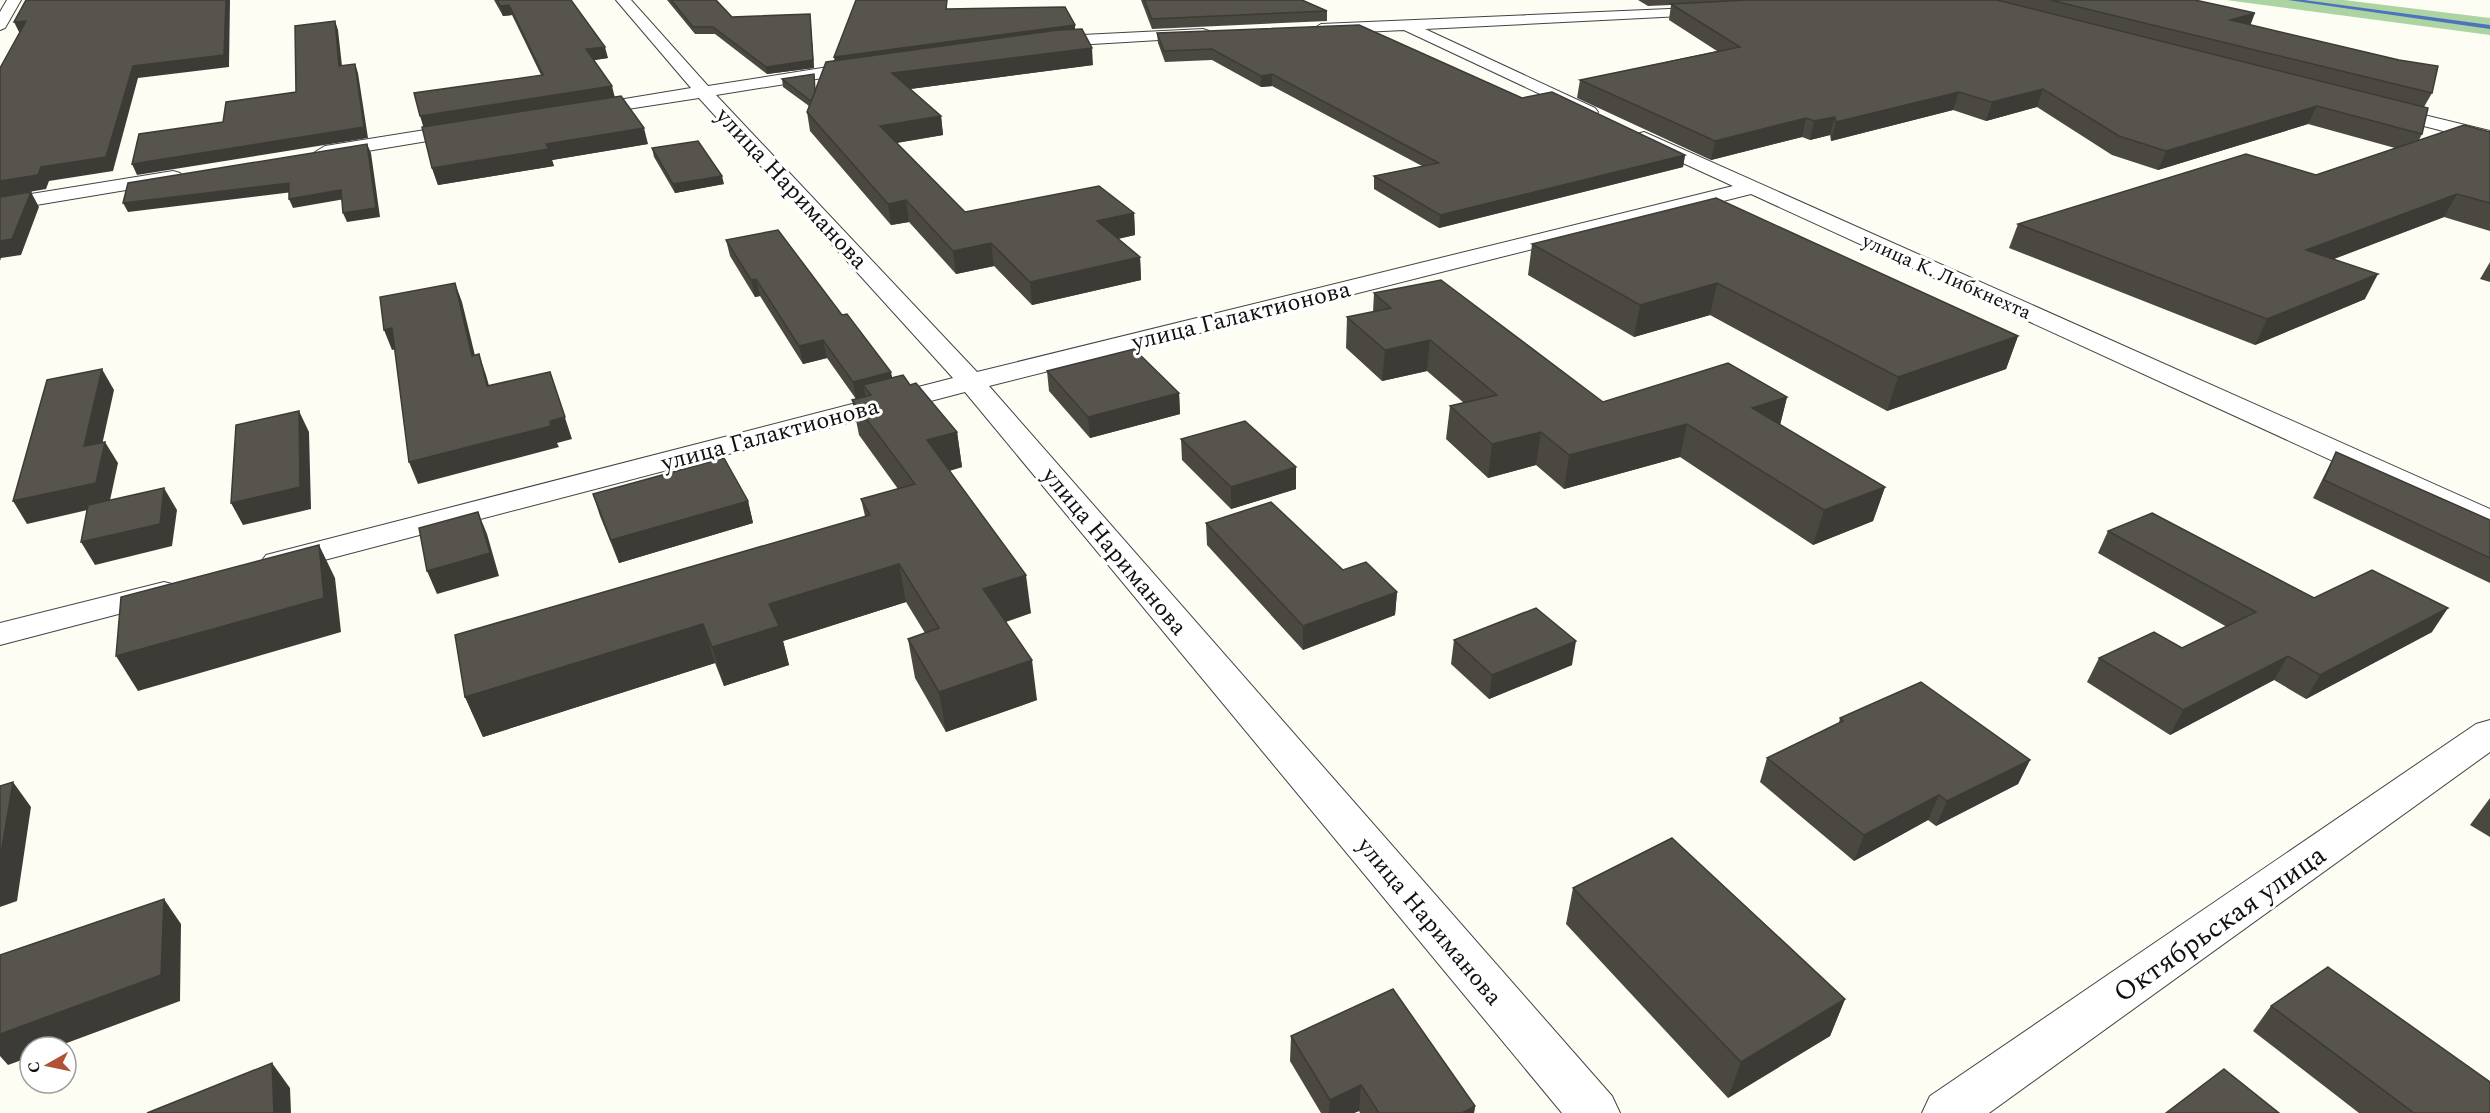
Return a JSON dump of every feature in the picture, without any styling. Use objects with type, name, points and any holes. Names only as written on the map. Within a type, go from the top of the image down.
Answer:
[{"type":"street","points":[[0,25],[14,0]]},
{"type":"street","name":"улица Нариманова","points":[[622,0],[702,91],[971,382],[1594,1113]]},
{"type":"street","points":[[1300,30],[1736,10]]},
{"type":"street","name":"улица К. Либкнехта","points":[[1406,26],[1750,188],[2490,521]]},
{"type":"street","points":[[1030,44],[1100,37],[1218,33]]},
{"type":"street","points":[[562,114],[884,64]]},
{"type":"street","points":[[2364,105],[2490,137]]},
{"type":"street","points":[[304,156],[492,125]]},
{"type":"street","points":[[0,205],[187,175]]},
{"type":"street","name":"улица Галактионова","points":[[254,568],[971,382],[1750,188]]},
{"type":"street","points":[[0,634],[185,586]]},
{"type":"street","name":"Октябрьская улица","points":[[1948,1113],[2490,733]]},
{"type":"green space","points":[[2226,0],[2344,0],[2490,18],[2490,35]]},
{"type":"building","points":[[26,0],[226,0],[224,55],[133,66],[106,157],[41,167],[38,175],[0,181],[0,68],[26,21],[14,22]]},
{"type":"building","points":[[497,0],[571,0],[605,47],[586,49],[612,86],[420,116],[414,93],[543,75],[509,5],[500,6]]},
{"type":"building","points":[[671,0],[716,0],[732,17],[810,14],[813,60],[766,67],[713,27],[693,27]]},
{"type":"building","points":[[856,0],[947,0],[946,9],[1065,7],[1075,25],[834,57]]},
{"type":"building","points":[[1144,0],[1302,0],[1327,11],[1152,19]]},
{"type":"building","points":[[1747,0],[1997,0],[2428,108],[2422,134],[2317,106],[2166,151],[2119,136],[2043,89],[1992,102],[1959,92],[1836,122],[1835,117],[1814,121],[1806,118],[1715,141],[1580,80],[1740,47],[1671,4]]},
{"type":"building","points":[[2050,0],[2195,0],[2255,13],[2230,20],[2399,60],[2438,66],[2432,93]]},
{"type":"building","points":[[335,21],[339,66],[355,64],[364,127],[132,164],[139,134],[223,122],[226,102],[296,92],[295,26]]},
{"type":"building","points":[[1359,25],[1522,98],[1552,92],[1685,155],[1440,215],[1374,176],[1439,163],[1272,74],[1261,76],[1212,49],[1164,51],[1157,33]]},
{"type":"building","points":[[1082,29],[1092,48],[892,73],[941,116],[880,126],[965,212],[1099,186],[1134,213],[1097,221],[1140,257],[1030,282],[991,243],[953,251],[906,200],[888,204],[807,112],[826,62],[1058,30]]},
{"type":"building","points":[[814,74],[815,92],[811,101],[782,79]]},
{"type":"building","points":[[621,96],[644,128],[546,144],[549,149],[432,168],[422,127]]},
{"type":"building","points":[[2464,125],[2490,132],[2490,203],[2457,194],[2306,250],[2378,274],[2267,319],[2018,224],[2246,154],[2316,175]]},
{"type":"building","points":[[698,141],[722,176],[673,184],[652,148]]},
{"type":"building","points":[[367,144],[376,208],[343,213],[341,190],[289,199],[289,183],[123,203],[128,183]]},
{"type":"building","points":[[31,192],[12,239],[0,241],[0,197]]},
{"type":"building","points":[[1716,198],[2018,336],[1898,377],[1717,283],[1640,305],[1532,244]]},
{"type":"building","points":[[778,230],[842,315],[847,314],[891,372],[853,382],[823,340],[799,346],[756,279],[751,280],[726,240]]},
{"type":"building","points":[[1441,280],[1603,402],[1728,363],[1787,397],[1752,408],[1885,487],[1824,510],[1687,424],[1569,455],[1541,432],[1492,444],[1450,406],[1497,395],[1430,340],[1385,350],[1347,317],[1391,308],[1374,293]]},
{"type":"building","points":[[455,283],[472,356],[479,354],[487,386],[550,372],[565,417],[550,421],[551,426],[409,462],[392,328],[384,330],[380,297]]},
{"type":"building","points":[[1134,349],[1179,393],[1088,417],[1047,371]]},
{"type":"building","points":[[102,369],[84,446],[105,442],[96,483],[13,501],[47,380]]},
{"type":"building","points":[[903,375],[910,385],[916,383],[957,432],[927,440],[1026,575],[983,589],[1032,660],[939,692],[908,639],[939,628],[899,564],[769,604],[779,626],[712,647],[703,624],[465,697],[455,635],[870,515],[861,499],[915,484],[852,400],[871,395],[863,385]]},
{"type":"building","points":[[299,411],[300,487],[231,503],[236,425]]},
{"type":"building","points":[[1245,421],[1296,467],[1231,487],[1181,439]]},
{"type":"building","points":[[2336,452],[2490,520],[2490,558],[2324,480]]},
{"type":"building","points":[[724,458],[748,501],[611,540],[593,494]]},
{"type":"building","points":[[164,488],[160,524],[81,542],[88,505]]},
{"type":"building","points":[[1271,502],[1343,570],[1366,562],[1397,592],[1303,626],[1206,523]]},
{"type":"building","points":[[478,512],[490,553],[427,571],[419,528]]},
{"type":"building","points":[[2152,513],[2314,598],[2372,570],[2448,608],[2320,675],[2288,656],[2183,710],[2099,658],[2154,632],[2182,648],[2256,612],[2108,531]]},
{"type":"building","points":[[319,545],[324,598],[116,656],[121,597]]},
{"type":"building","points":[[1536,608],[1576,641],[1492,675],[1454,640]]},
{"type":"building","points":[[1921,682],[2030,760],[1947,801],[1939,795],[1864,835],[1767,758],[1843,721],[1840,718]]},
{"type":"building","points":[[13,782],[0,859],[0,786]]},
{"type":"building","points":[[1672,838],[1845,999],[1741,1062],[1573,888]]},
{"type":"building","points":[[164,899],[161,975],[0,1034],[0,955]]},
{"type":"building","points":[[2328,967],[2490,1082],[2490,1113],[2414,1113],[2271,1006]]},
{"type":"building","points":[[1393,989],[1475,1106],[1462,1113],[1379,1113],[1361,1085],[1330,1100],[1291,1036]]},
{"type":"building","points":[[272,1063],[274,1113],[147,1113]]},
{"type":"building","points":[[2224,1069],[2279,1113],[2166,1113]]},
{"type":"waterway","points":[[2291,0],[2490,27]]}]
